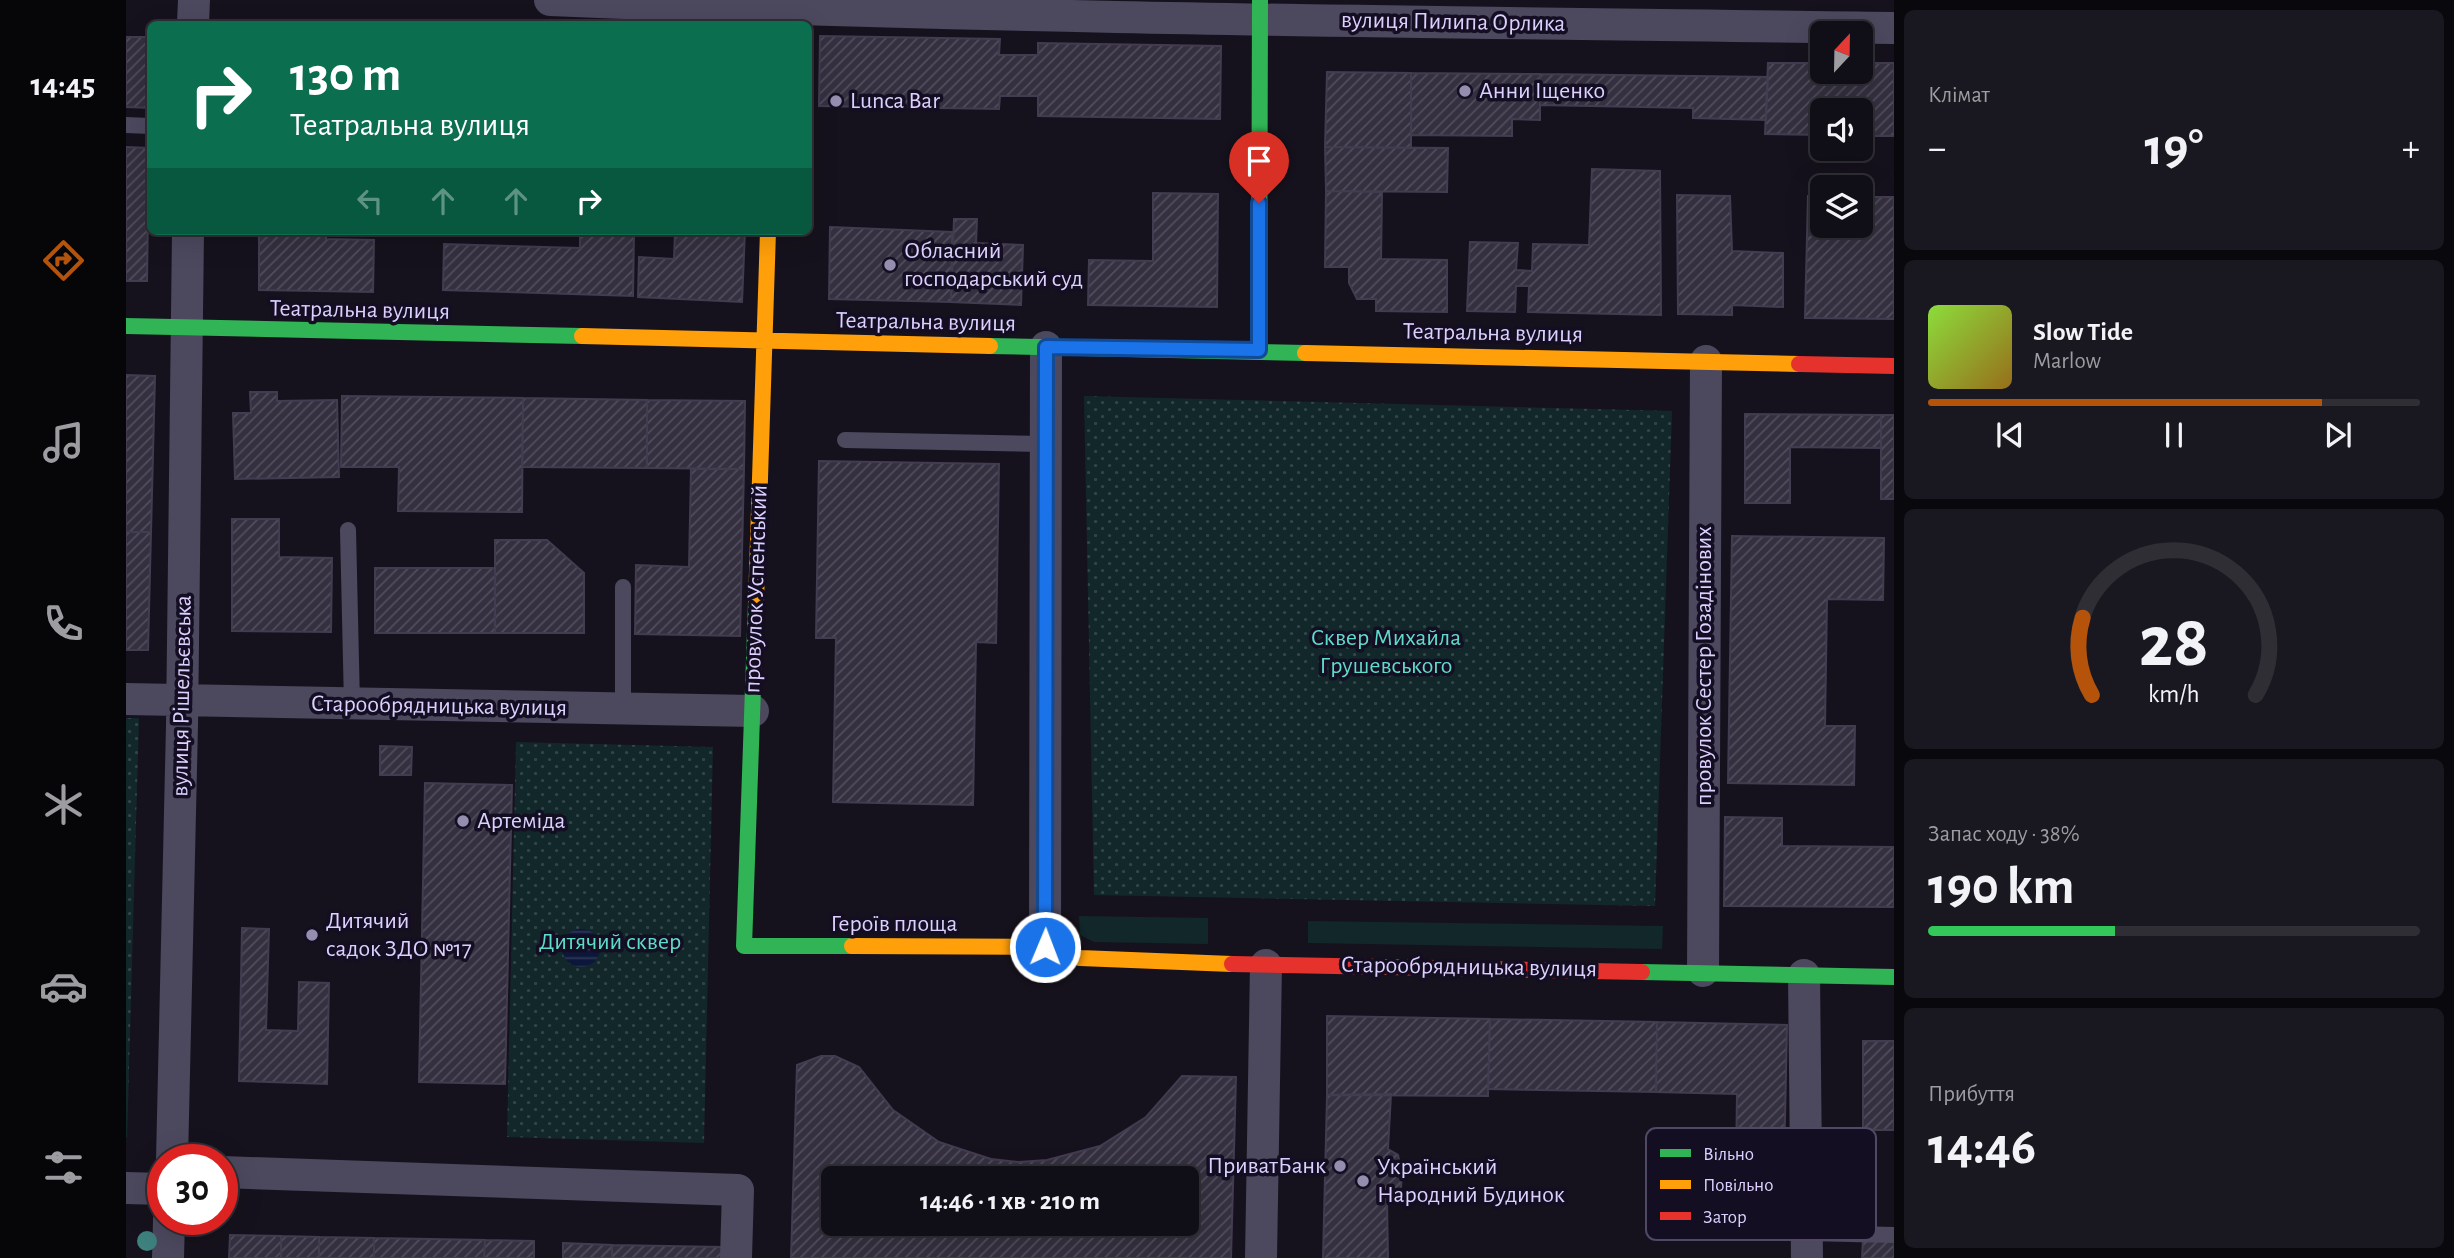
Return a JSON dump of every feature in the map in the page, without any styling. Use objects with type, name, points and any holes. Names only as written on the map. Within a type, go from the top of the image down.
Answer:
[{"type":"street","points":[[193,21],[194,0]]},
{"type":"street","name":"вулиця Пилипа Орлика","points":[[550,0],[780,11],[1259,10],[1894,28]]},
{"type":"street","points":[[1259,10],[1259,350]]},
{"type":"street","name":"вулиця Рішельєвська","points":[[172,1144],[182,702],[188,235]]},
{"type":"street","name":"провулок Успенський","points":[[744,946],[768,235]]},
{"type":"street","name":"Театральна вулиця","points":[[126,327],[1894,366]]},
{"type":"street","points":[[1045,947],[1046,347]]},
{"type":"street","name":"провулок Сестер Гозадінових","points":[[1703,971],[1706,360]]},
{"type":"street","name":"Старообрядницька вулиця","points":[[126,699],[753,711]]},
{"type":"street","name":"Героїв площа","points":[[744,946],[1045,947]]},
{"type":"street","name":"Старообрядницька вулиця","points":[[1045,947],[1080,958],[1266,965],[1894,976]]},
{"type":"street","points":[[1261,1258],[1266,965]]},
{"type":"street","points":[[1804,975],[1805,1128]]},
{"type":"street","points":[[238,1173],[738,1190],[736,1258]]},
{"type":"street","points":[[126,1188],[147,1189]]},
{"type":"street","points":[[167,1258],[168,1235]]},
{"type":"lane","points":[[126,125],[147,126]]},
{"type":"lane","points":[[845,440],[1046,444]]},
{"type":"lane","points":[[348,530],[352,705]]},
{"type":"lane","points":[[623,587],[623,709]]},
{"type":"lane","points":[[1876,1237],[1894,1235]]},
{"type":"lane","points":[[1806,1245],[1850,1240]]},
{"type":"green space","name":"Сквер Михайла Грушевського","points":[[1084,396],[1672,411],[1655,906],[1094,895]]},
{"type":"green space","points":[[126,718],[139,718],[127,1138],[126,1137]]},
{"type":"green space","name":"Дитячий сквер","points":[[516,742],[713,747],[704,1143],[507,1137]]},
{"type":"green space","points":[[1079,916],[1208,918],[1208,944],[1094,942],[1080,935]]},
{"type":"green space","points":[[1308,921],[1663,926],[1662,949],[1308,943]]},
{"type":"water","points":[[581,929],[594,935],[600,948],[594,961],[581,967],[568,961],[562,948],[568,935]]},
{"type":"building","points":[[820,36],[1000,39],[999,55],[1038,55],[1038,43],[1221,46],[1220,119],[1038,116],[1038,96],[1000,96],[999,109],[819,106]]},
{"type":"building","points":[[126,37],[147,37],[147,108],[126,107]]},
{"type":"building","points":[[1768,63],[1810,63],[1810,84],[1873,84],[1873,63],[1894,63],[1894,136],[1873,136],[1873,98],[1810,98],[1810,135],[1765,134]]},
{"type":"building","points":[[1327,72],[1411,73],[1411,148],[1325,147]]},
{"type":"building","points":[[1411,73],[1540,74],[1540,120],[1512,119],[1512,136],[1411,135]]},
{"type":"building","points":[[1540,74],[1768,77],[1766,120],[1693,118],[1693,108],[1540,105]]},
{"type":"building","points":[[126,147],[147,148],[147,281],[126,281]]},
{"type":"building","points":[[1325,147],[1448,148],[1447,192],[1326,191]]},
{"type":"building","points":[[1592,169],[1660,171],[1661,315],[1528,312],[1529,286],[1516,286],[1515,312],[1467,311],[1470,242],[1518,243],[1516,270],[1532,271],[1533,244],[1589,245]]},
{"type":"building","points":[[1326,191],[1382,192],[1381,259],[1447,260],[1447,312],[1376,311],[1376,299],[1357,299],[1349,283],[1349,267],[1325,267]]},
{"type":"building","points":[[1153,193],[1218,194],[1217,307],[1088,305],[1089,260],[1153,261]]},
{"type":"building","points":[[1677,195],[1730,196],[1732,251],[1783,253],[1783,307],[1732,305],[1732,315],[1678,314]]},
{"type":"building","points":[[1808,196],[1810,238],[1873,238],[1873,197],[1894,197],[1894,319],[1805,318]]},
{"type":"building","points":[[954,219],[977,219],[976,243],[1023,245],[1021,305],[951,302]]},
{"type":"building","name":"Обласний господарський суд","points":[[830,227],[952,232],[951,302],[829,299]]},
{"type":"building","points":[[259,235],[326,235],[326,239],[374,240],[373,292],[259,290]]},
{"type":"building","points":[[580,235],[634,235],[633,296],[443,290],[444,244],[580,248]]},
{"type":"building","points":[[675,235],[745,235],[742,302],[638,297],[639,257],[674,259]]},
{"type":"building","points":[[126,375],[155,376],[151,532],[126,532]]},
{"type":"building","points":[[250,392],[277,392],[277,401],[337,400],[339,477],[235,479],[233,413],[251,413]]},
{"type":"building","points":[[342,396],[523,398],[522,512],[398,511],[399,467],[341,467]]},
{"type":"building","points":[[523,398],[647,400],[647,468],[522,467]]},
{"type":"building","points":[[647,400],[745,401],[744,469],[647,468]]},
{"type":"building","points":[[1745,414],[1881,415],[1881,448],[1790,447],[1790,503],[1745,503]]},
{"type":"building","points":[[1881,415],[1894,415],[1894,499],[1881,499]]},
{"type":"building","points":[[819,461],[999,464],[996,643],[976,642],[973,805],[833,802],[836,638],[816,638]]},
{"type":"building","points":[[691,469],[744,469],[740,636],[635,634],[636,565],[689,567]]},
{"type":"building","points":[[232,519],[279,519],[279,557],[332,558],[331,632],[232,631]]},
{"type":"building","points":[[126,532],[151,532],[148,650],[126,650]]},
{"type":"building","points":[[1732,536],[1884,538],[1883,600],[1827,599],[1825,726],[1855,726],[1854,785],[1728,783]]},
{"type":"building","points":[[495,540],[547,540],[584,573],[584,633],[495,633]]},
{"type":"building","points":[[375,568],[495,568],[495,633],[375,633]]},
{"type":"building","points":[[380,746],[412,747],[411,775],[380,775]]},
{"type":"building","points":[[425,783],[512,785],[505,1084],[419,1082]]},
{"type":"building","points":[[1725,817],[1782,818],[1782,846],[1894,847],[1894,907],[1724,906]]},
{"type":"building","points":[[242,928],[269,929],[266,1030],[298,1031],[299,982],[329,983],[327,1084],[239,1081]]},
{"type":"building","points":[[1327,1016],[1490,1019],[1488,1096],[1327,1095]]},
{"type":"building","points":[[1490,1019],[1657,1022],[1656,1092],[1488,1089]]},
{"type":"building","points":[[1657,1022],[1787,1025],[1785,1128],[1737,1128],[1737,1094],[1656,1092]]},
{"type":"building","points":[[1863,1041],[1894,1041],[1894,1130],[1863,1128]]},
{"type":"building","points":[[821,1056],[835,1056],[859,1067],[893,1110],[939,1142],[991,1159],[1019,1162],[1047,1160],[1100,1146],[1146,1117],[1182,1076],[1236,1077],[1231,1258],[791,1258],[797,1065]]},
{"type":"building","name":"Український Народний Будинок","points":[[1391,1094],[1388,1149],[1398,1155],[1402,1175],[1401,1187],[1395,1198],[1387,1201],[1388,1258],[1323,1258],[1327,1095]]},
{"type":"building","points":[[230,1235],[281,1236],[281,1258],[229,1258]]},
{"type":"building","points":[[281,1236],[319,1237],[319,1258],[281,1258]]},
{"type":"building","points":[[319,1237],[374,1238],[374,1258],[319,1258]]},
{"type":"building","points":[[374,1238],[485,1240],[484,1258],[374,1258]]},
{"type":"building","points":[[1894,1239],[1894,1258],[1862,1258],[1863,1240]]},
{"type":"building","points":[[485,1240],[534,1241],[534,1258],[484,1258]]},
{"type":"building","points":[[563,1243],[612,1245],[612,1258],[563,1258]]},
{"type":"building","points":[[612,1245],[722,1247],[722,1258],[612,1258]]},
{"type":"traffic: fast","points":[[1259,350],[1260,0]]},
{"type":"traffic: fast","points":[[126,326],[582,336]]},
{"type":"traffic: fast","points":[[990,346],[1305,353]]},
{"type":"traffic: fast","points":[[756,602],[744,946],[852,946]]},
{"type":"traffic: fast","points":[[1642,972],[1894,977]]},
{"type":"traffic: slow","points":[[756,602],[768,235]]},
{"type":"traffic: slow","points":[[582,336],[990,346]]},
{"type":"traffic: slow","points":[[1305,353],[1799,364]]},
{"type":"traffic: slow","points":[[852,946],[1045,947],[1080,958],[1232,964]]},
{"type":"traffic: jam","points":[[1799,364],[1894,366]]},
{"type":"traffic: jam","points":[[1232,964],[1642,972]]},
{"type":"place","name":"Анни Іщенко","points":[[1465,91]]},
{"type":"place","name":"Lunca Bar","points":[[836,101]]},
{"type":"place","name":"Обласний господарський суд","points":[[890,265]]},
{"type":"place","name":"Артеміда","points":[[463,821]]},
{"type":"place","name":"Дитячий садок ЗДО №17","points":[[312,935]]},
{"type":"place","name":"ПриватБанк","points":[[1340,1166]]},
{"type":"place","name":"Український Народний Будинок","points":[[1363,1181]]},
{"type":"route","points":[[1045,947],[1046,347],[1259,350],[1259,203]]}]
